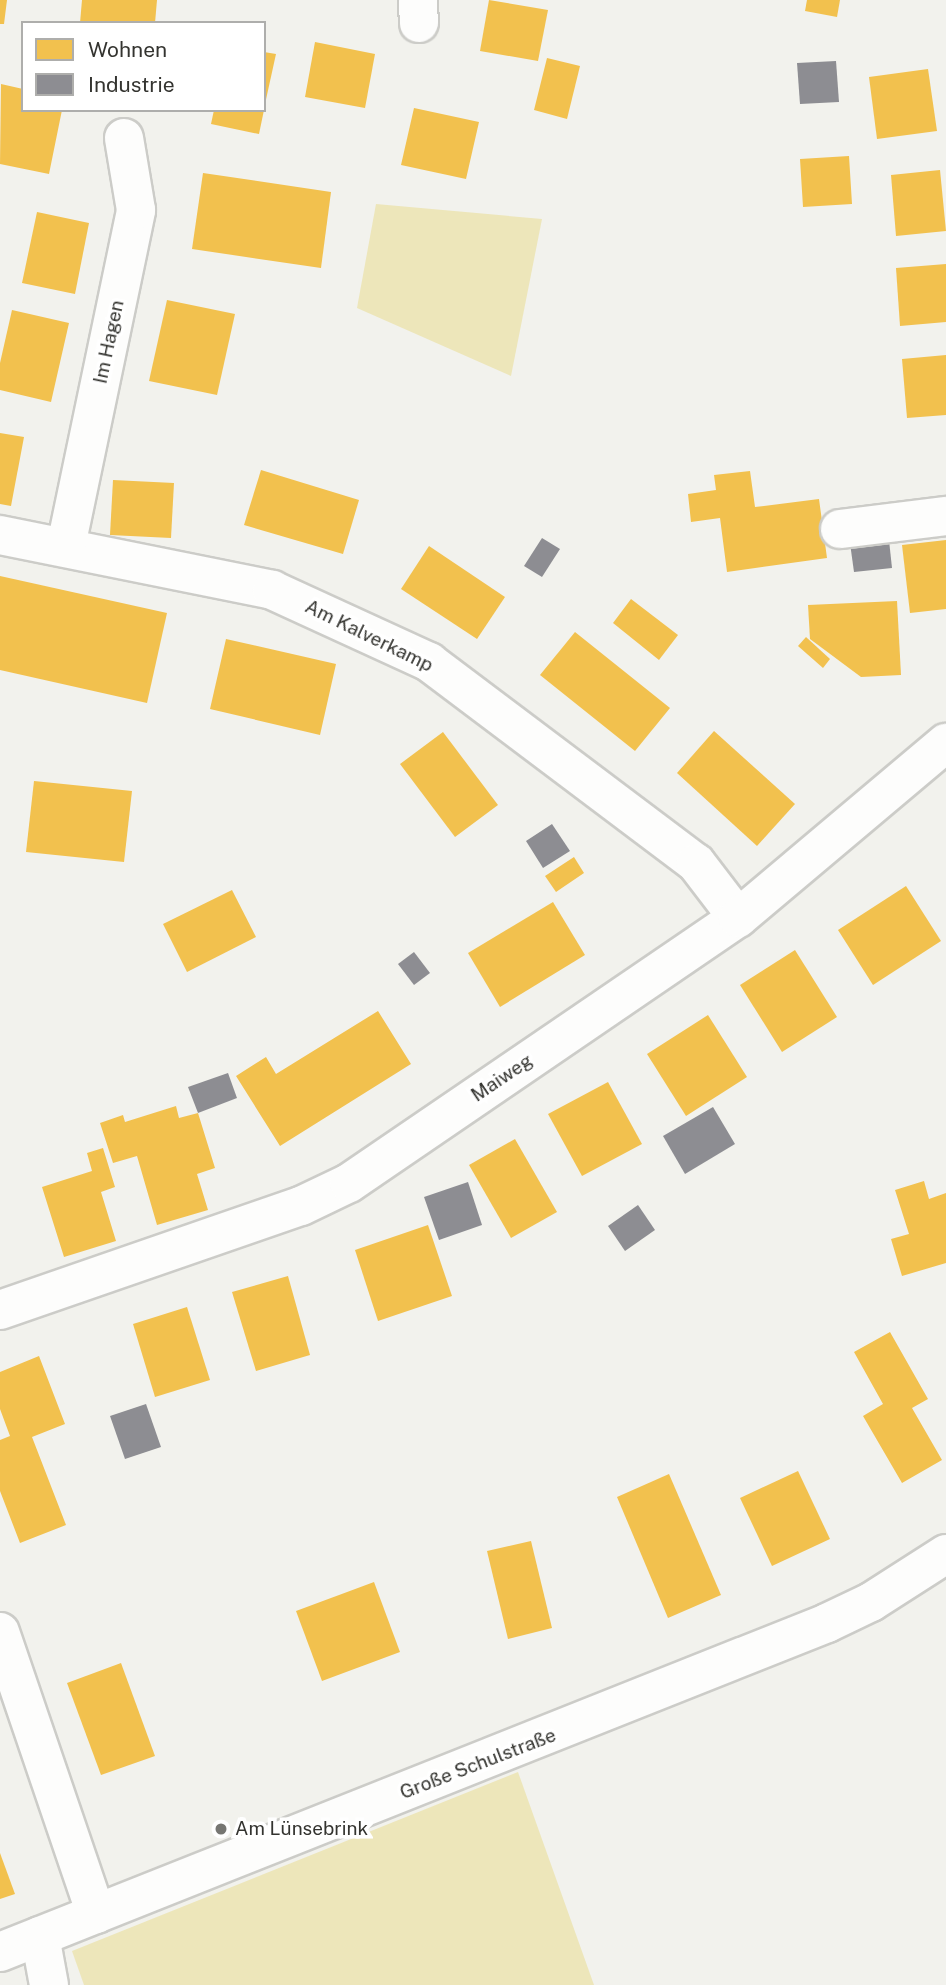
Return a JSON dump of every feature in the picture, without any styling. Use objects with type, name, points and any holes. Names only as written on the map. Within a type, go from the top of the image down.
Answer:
[{"type":"street","name":"Im Hagen","points":[[66,546],[136,210],[124,138]]},
{"type":"street","points":[[840,528],[946,516]]},
{"type":"street","name":"Am Kalverkamp","points":[[0,535],[66,546],[272,590],[429,662],[696,863],[738,918]]},
{"type":"street","name":"Maiweg","points":[[0,1310],[301,1206],[349,1183],[738,918],[946,743]]},
{"type":"street","name":"Große Schulstraße","points":[[0,1952],[827,1623],[871,1602],[946,1554]]},
{"type":"street","points":[[1,1636],[96,1914]]},
{"type":"street","points":[[40,1936],[49,1985]]},
{"type":"shaded area","points":[[376,204],[542,219],[511,376],[357,308]]},
{"type":"shaded area","points":[[518,1772],[594,1985],[84,1985],[72,1951]]},
{"type":"building: Wohnen","points":[[0,0],[7,0],[4,24],[0,24]]},
{"type":"building: Wohnen","points":[[82,0],[157,0],[155,21],[80,21]]},
{"type":"building: Wohnen","points":[[489,0],[548,10],[538,61],[480,51]]},
{"type":"building: Wohnen","points":[[807,0],[840,0],[837,17],[805,11]]},
{"type":"building: Wohnen","points":[[315,42],[375,54],[365,108],[305,97]]},
{"type":"building: Wohnen","points":[[266,52],[276,54],[266,99]]},
{"type":"building: Wohnen","points":[[547,58],[580,66],[567,119],[534,110]]},
{"type":"building: Wohnen","points":[[928,69],[937,131],[877,139],[869,77]]},
{"type":"building: Wohnen","points":[[1,84],[21,89],[21,112],[62,112],[49,174],[0,164]]},
{"type":"building: Wohnen","points":[[414,108],[479,122],[466,179],[401,165]]},
{"type":"building: Wohnen","points":[[214,112],[264,112],[259,134],[211,124]]},
{"type":"building: Wohnen","points":[[849,156],[852,204],[803,207],[800,159]]},
{"type":"building: Wohnen","points":[[940,170],[946,231],[896,236],[891,175]]},
{"type":"building: Wohnen","points":[[203,173],[331,192],[321,268],[192,249]]},
{"type":"building: Wohnen","points":[[37,212],[89,223],[75,294],[22,283]]},
{"type":"building: Wohnen","points":[[946,264],[946,322],[900,326],[896,268]]},
{"type":"building: Wohnen","points":[[167,300],[235,314],[217,395],[149,381]]},
{"type":"building: Wohnen","points":[[12,310],[69,323],[51,402],[0,390],[0,363]]},
{"type":"building: Wohnen","points":[[946,355],[946,415],[907,418],[902,359]]},
{"type":"building: Wohnen","points":[[0,433],[24,437],[11,506],[0,504]]},
{"type":"building: Wohnen","points":[[261,470],[359,500],[343,554],[244,525]]},
{"type":"building: Wohnen","points":[[750,471],[755,507],[819,499],[827,558],[727,572],[720,518],[691,522],[688,494],[716,490],[714,475]]},
{"type":"building: Wohnen","points":[[113,480],[174,483],[171,538],[110,535]]},
{"type":"building: Wohnen","points":[[946,540],[946,609],[910,613],[902,545]]},
{"type":"building: Wohnen","points":[[429,546],[505,597],[477,639],[401,589]]},
{"type":"building: Wohnen","points":[[0,576],[167,613],[147,703],[0,670]]},
{"type":"building: Wohnen","points":[[631,599],[678,635],[659,660],[613,623]]},
{"type":"building: Wohnen","points":[[897,601],[901,675],[861,677],[810,639],[808,605]]},
{"type":"building: Wohnen","points":[[575,632],[670,708],[635,751],[540,675]]},
{"type":"building: Wohnen","points":[[806,637],[830,659],[823,668],[798,646]]},
{"type":"building: Wohnen","points":[[226,639],[336,664],[320,735],[210,709]]},
{"type":"building: Wohnen","points":[[714,731],[795,804],[757,846],[677,773]]},
{"type":"building: Wohnen","points":[[443,732],[498,805],[455,837],[400,764]]},
{"type":"building: Wohnen","points":[[34,781],[132,791],[124,862],[26,852]]},
{"type":"building: Wohnen","points":[[574,857],[584,873],[556,892],[545,876]]},
{"type":"building: Wohnen","points":[[906,886],[941,941],[873,985],[838,930]]},
{"type":"building: Wohnen","points":[[232,890],[256,937],[187,972],[163,924]]},
{"type":"building: Wohnen","points":[[553,902],[585,955],[500,1007],[468,953]]},
{"type":"building: Wohnen","points":[[795,950],[837,1017],[782,1052],[740,985]]},
{"type":"building: Wohnen","points":[[378,1011],[411,1064],[280,1146],[236,1076],[266,1057],[276,1074]]},
{"type":"building: Wohnen","points":[[708,1015],[747,1077],[686,1116],[647,1054]]},
{"type":"building: Wohnen","points":[[608,1082],[642,1144],[582,1176],[548,1114]]},
{"type":"building: Wohnen","points":[[176,1106],[179,1118],[198,1113],[215,1168],[197,1174],[208,1210],[157,1225],[137,1156],[113,1163],[100,1123],[123,1115],[125,1122]]},
{"type":"building: Wohnen","points":[[515,1139],[557,1212],[511,1238],[469,1165]]},
{"type":"building: Wohnen","points":[[103,1148],[115,1187],[101,1192],[116,1241],[64,1257],[42,1187],[92,1171],[87,1153]]},
{"type":"building: Wohnen","points":[[924,1181],[929,1199],[946,1193],[946,1263],[902,1276],[891,1239],[909,1234],[895,1190]]},
{"type":"building: Wohnen","points":[[428,1225],[452,1296],[378,1321],[355,1250]]},
{"type":"building: Wohnen","points":[[288,1276],[310,1355],[256,1371],[232,1292]]},
{"type":"building: Wohnen","points":[[187,1307],[210,1380],[155,1397],[133,1324]]},
{"type":"building: Wohnen","points":[[890,1332],[928,1399],[912,1408],[942,1460],[902,1483],[863,1416],[883,1404],[854,1352]]},
{"type":"building: Wohnen","points":[[39,1356],[65,1424],[32,1437],[66,1525],[20,1543],[0,1491],[0,1440],[10,1436],[0,1409],[0,1372]]},
{"type":"building: Wohnen","points":[[798,1471],[830,1539],[772,1566],[740,1498]]},
{"type":"building: Wohnen","points":[[669,1474],[721,1595],[668,1618],[617,1497]]},
{"type":"building: Wohnen","points":[[531,1541],[552,1628],[508,1639],[487,1551]]},
{"type":"building: Wohnen","points":[[374,1582],[400,1652],[322,1681],[296,1611]]},
{"type":"building: Wohnen","points":[[121,1663],[155,1756],[101,1775],[67,1683]]},
{"type":"building: Wohnen","points":[[0,1853],[15,1894],[0,1899]]},
{"type":"building: Industrie","points":[[836,61],[839,102],[800,104],[797,63]]},
{"type":"building: Industrie","points":[[888,531],[892,568],[854,572],[849,536]]},
{"type":"building: Industrie","points":[[542,538],[560,549],[542,577],[524,566]]},
{"type":"building: Industrie","points":[[552,824],[570,851],[543,868],[526,841]]},
{"type":"building: Industrie","points":[[414,952],[430,973],[414,985],[398,964]]},
{"type":"building: Industrie","points":[[228,1073],[237,1098],[198,1113],[188,1087]]},
{"type":"building: Industrie","points":[[713,1107],[735,1144],[685,1174],[663,1136]]},
{"type":"building: Industrie","points":[[468,1182],[482,1225],[439,1240],[424,1197]]},
{"type":"building: Industrie","points":[[638,1205],[655,1230],[625,1251],[608,1226]]},
{"type":"building: Industrie","points":[[146,1404],[161,1447],[125,1459],[110,1416]]},
{"type":"place","name":"Am Lünsebrink","points":[[221,1829]]}]
